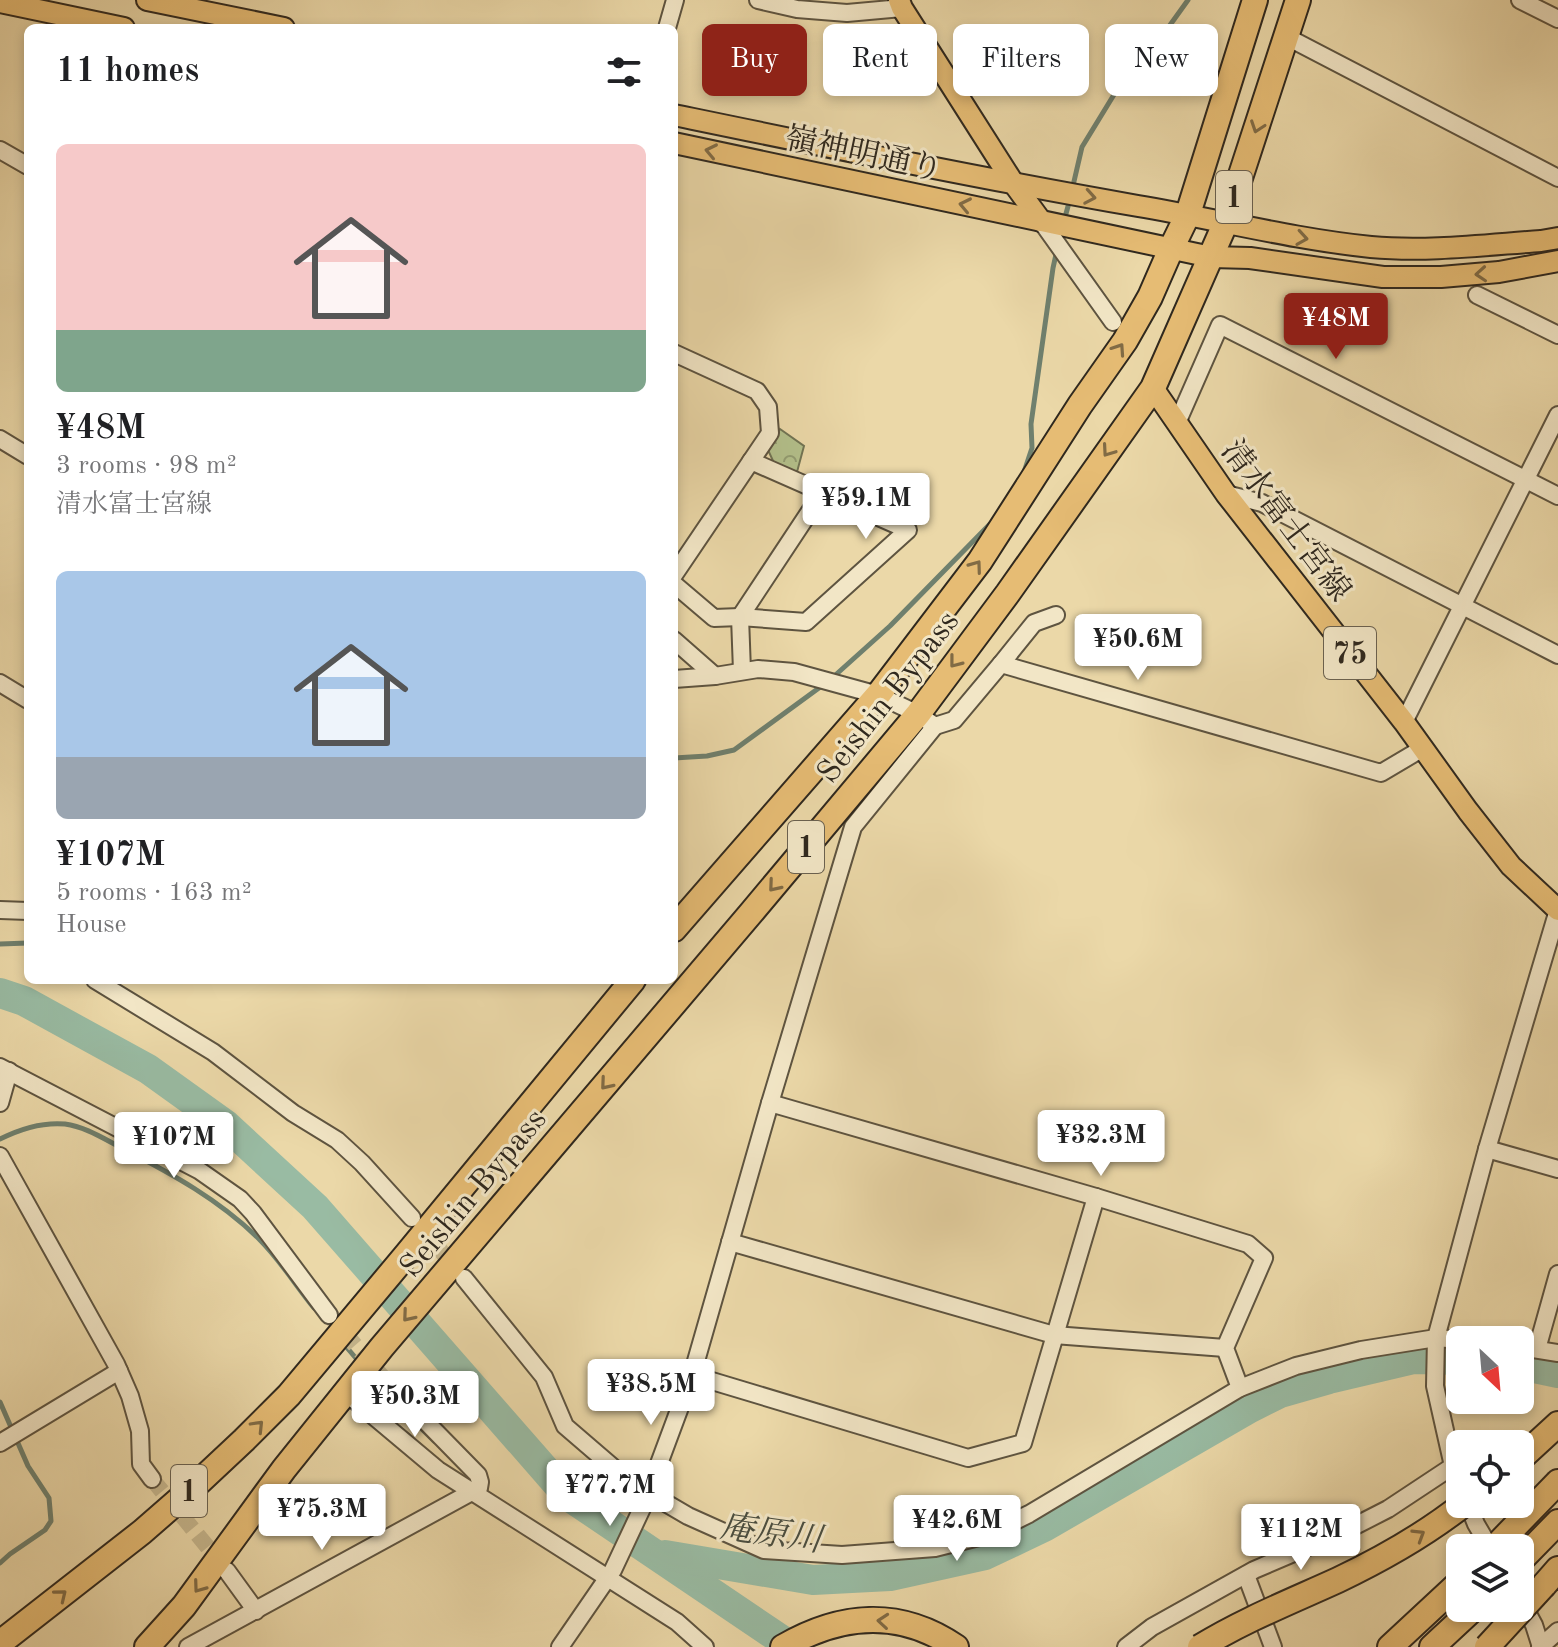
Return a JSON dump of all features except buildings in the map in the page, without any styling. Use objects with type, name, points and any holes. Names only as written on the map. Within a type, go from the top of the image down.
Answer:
[{"type":"highway","name":"Seishin Bypass","points":[[678,924],[878,695],[980,561],[1125,341],[1150,297],[1188,214],[1255,0]]},
{"type":"highway","name":"Seishin Bypass","points":[[156,1645],[284,1469],[382,1347],[741,925],[926,720],[939,683],[1008,593],[1153,388],[1225,224],[1298,0]]},
{"type":"highway","name":"Seishin Bypass","points":[[0,1643],[142,1532],[207,1476],[289,1395],[630,984]]},
{"type":"highway","points":[[1534,1446],[1558,1424]]},
{"type":"highway","points":[[1507,1534],[1558,1482]]},
{"type":"highway","points":[[1200,1647],[1232,1628],[1342,1578],[1446,1517]]},
{"type":"highway","points":[[1534,1547],[1558,1522]]},
{"type":"highway","points":[[1487,1647],[1551,1577]]},
{"type":"highway","points":[[1390,1647],[1446,1595]]},
{"type":"highway","points":[[783,1647],[805,1634],[833,1624],[861,1619],[921,1628],[956,1647]]},
{"type":"highway","points":[[1432,1647],[1459,1622]]},
{"type":"main road","points":[[147,0],[264,24]]},
{"type":"main road","points":[[0,2],[98,24]]},
{"type":"main road","points":[[900,4],[1014,184],[1041,221],[1211,257],[1250,258],[1383,277],[1441,277],[1499,272],[1558,261]]},
{"type":"main road","name":"嶺神明通り","points":[[678,116],[1014,184]]},
{"type":"main road","name":"嶺神明通り","points":[[678,144],[1041,221]]},
{"type":"main road","points":[[1014,184],[1188,214],[1304,239],[1374,247],[1431,249],[1558,238]]},
{"type":"main road","name":"清水富士宮線","points":[[1153,388],[1226,494],[1404,722],[1468,811],[1511,866],[1558,910]]},
{"type":"street","points":[[668,24],[675,0]]},
{"type":"street","points":[[758,0],[797,9],[847,13],[900,4]]},
{"type":"street","points":[[1520,0],[1558,19]]},
{"type":"street","points":[[1287,37],[1558,178]]},
{"type":"street","points":[[0,150],[24,164]]},
{"type":"street","points":[[1041,221],[1113,322]]},
{"type":"street","points":[[1477,295],[1558,335]]},
{"type":"street","points":[[1177,423],[1220,325],[1558,496]]},
{"type":"street","points":[[678,355],[757,391],[768,407],[770,433],[678,569]]},
{"type":"street","points":[[1404,722],[1558,415]]},
{"type":"street","points":[[0,439],[24,454]]},
{"type":"street","points":[[678,587],[714,618],[806,622],[908,530],[751,461]]},
{"type":"street","points":[[742,671],[740,617],[822,493]]},
{"type":"street","points":[[1226,494],[1262,503],[1558,655]]},
{"type":"street","points":[[678,679],[758,669],[794,672],[878,695],[926,720],[954,720],[1034,623],[1056,615]]},
{"type":"street","points":[[678,644],[715,676]]},
{"type":"street","points":[[1001,664],[1381,773],[1423,748]]},
{"type":"street","points":[[0,683],[24,698]]},
{"type":"street","points":[[560,1647],[611,1574],[645,1498],[692,1375],[853,827],[926,720]]},
{"type":"street","points":[[0,910],[24,911]]},
{"type":"street","points":[[1446,1435],[1435,1386],[1436,1343],[1487,1149],[1558,910]]},
{"type":"street","points":[[102,984],[213,1052],[293,1113],[337,1140],[412,1218]]},
{"type":"street","points":[[0,1103],[5,1069],[200,1171],[240,1199],[253,1213],[329,1315]]},
{"type":"street","points":[[770,1103],[1248,1244],[1264,1258],[1225,1348],[1240,1388]]},
{"type":"street","points":[[1487,1149],[1558,1169]]},
{"type":"street","points":[[0,1156],[119,1371],[140,1431],[141,1464],[152,1479]]},
{"type":"street","points":[[692,1375],[968,1458],[1023,1443],[1096,1197]]},
{"type":"street","points":[[730,1242],[1054,1335],[1225,1348]]},
{"type":"street","points":[[1534,1333],[1558,1274]]},
{"type":"street","points":[[464,1278],[544,1377],[565,1426],[645,1498],[764,1550],[842,1555],[935,1548],[987,1535],[1029,1514],[1240,1388],[1296,1366],[1361,1350],[1446,1342]]},
{"type":"street","points":[[1534,1349],[1558,1353]]},
{"type":"street","points":[[0,1443],[119,1371]]},
{"type":"street","points":[[188,1647],[479,1488],[478,1475],[387,1382]]},
{"type":"street","points":[[345,1392],[438,1470],[611,1574],[677,1622],[705,1647]]},
{"type":"street","points":[[1126,1647],[1152,1627],[1246,1575],[1388,1509],[1446,1471]]},
{"type":"street","points":[[1473,1518],[1486,1534]]},
{"type":"street","points":[[227,1571],[256,1611]]},
{"type":"street","points":[[1246,1575],[1273,1647]]},
{"type":"street","points":[[1532,1622],[1540,1647],[1558,1631]]},
{"type":"green space","points":[[780,429],[804,446],[797,472],[774,463],[768,450]]},
{"type":"waterway","points":[[1072,190],[1082,147],[1115,93],[1188,0]]},
{"type":"waterway","points":[[1064,221],[1070,199]]},
{"type":"waterway","points":[[1024,472],[1032,448],[1031,424],[1057,250]]},
{"type":"waterway","points":[[831,679],[890,626],[990,524]]},
{"type":"waterway","points":[[678,758],[734,750],[823,685]]},
{"type":"waterway","points":[[0,944],[24,943]]},
{"type":"waterway","name":"庵原川","points":[[0,993],[24,1001],[148,1069],[226,1125],[315,1207],[567,1495],[792,1647]]},
{"type":"waterway","points":[[0,1139],[32,1127],[65,1124],[88,1131],[141,1158],[229,1212],[260,1240],[314,1308]]},
{"type":"waterway","points":[[343,1343],[360,1363]]},
{"type":"waterway","name":"庵原川","points":[[665,1555],[813,1580],[890,1576],[985,1555],[1044,1527],[1280,1393],[1414,1359],[1446,1360]]},
{"type":"waterway","name":"庵原川","points":[[1534,1368],[1558,1373]]},
{"type":"waterway","points":[[369,1374],[434,1441]]},
{"type":"waterway","points":[[0,1402],[28,1466],[49,1498],[51,1521],[45,1530],[0,1563]]},
{"type":"tunnel","points":[[419,1225],[458,1271]]},
{"type":"tunnel","points":[[329,1315],[387,1382]]},
{"type":"tunnel","points":[[152,1479],[223,1566]]}]
